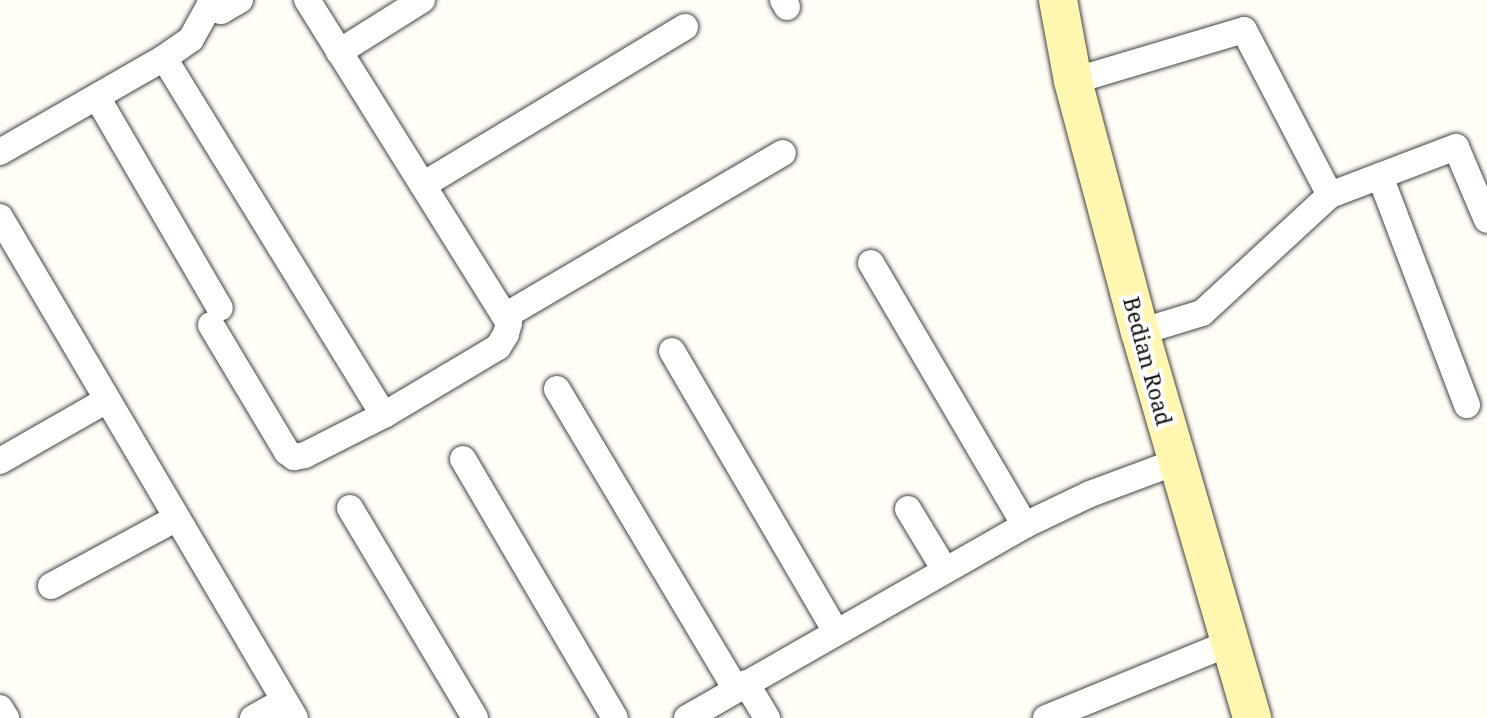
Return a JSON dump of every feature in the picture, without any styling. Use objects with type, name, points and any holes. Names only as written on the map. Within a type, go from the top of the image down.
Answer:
[{"type":"main road","name":"Bedian Road","points":[[1058,0],[1073,81],[1140,332],[1252,718]]},
{"type":"street","points":[[0,152],[164,58],[191,39],[208,4],[221,11],[240,0]]},
{"type":"street","points":[[97,97],[287,452],[294,457],[305,455],[384,415],[498,347],[509,323],[307,0]]},
{"type":"street","points":[[339,52],[422,0]]},
{"type":"street","points":[[423,185],[685,27]]},
{"type":"street","points":[[1073,81],[1244,30],[1330,195]]},
{"type":"street","points":[[164,58],[384,415]]},
{"type":"street","points":[[1140,332],[1202,313],[1330,195],[1456,147],[1487,220]]},
{"type":"street","points":[[505,316],[783,153]]},
{"type":"street","points":[[1380,176],[1467,405]]},
{"type":"street","points":[[0,217],[290,709],[253,718]]},
{"type":"street","points":[[871,263],[1025,525]]},
{"type":"street","points":[[672,351],[836,632]]},
{"type":"street","points":[[557,389],[741,686],[767,718]]},
{"type":"street","points":[[0,461],[107,400]]},
{"type":"street","points":[[463,459],[615,718]]},
{"type":"street","points":[[687,718],[1025,525],[1090,494],[1176,462]]},
{"type":"street","points":[[350,508],[475,718]]},
{"type":"street","points":[[908,509],[945,570]]},
{"type":"street","points":[[51,586],[177,518]]},
{"type":"street","points":[[1054,716],[1230,643]]},
{"type":"street","points":[[0,708],[6,718]]}]
